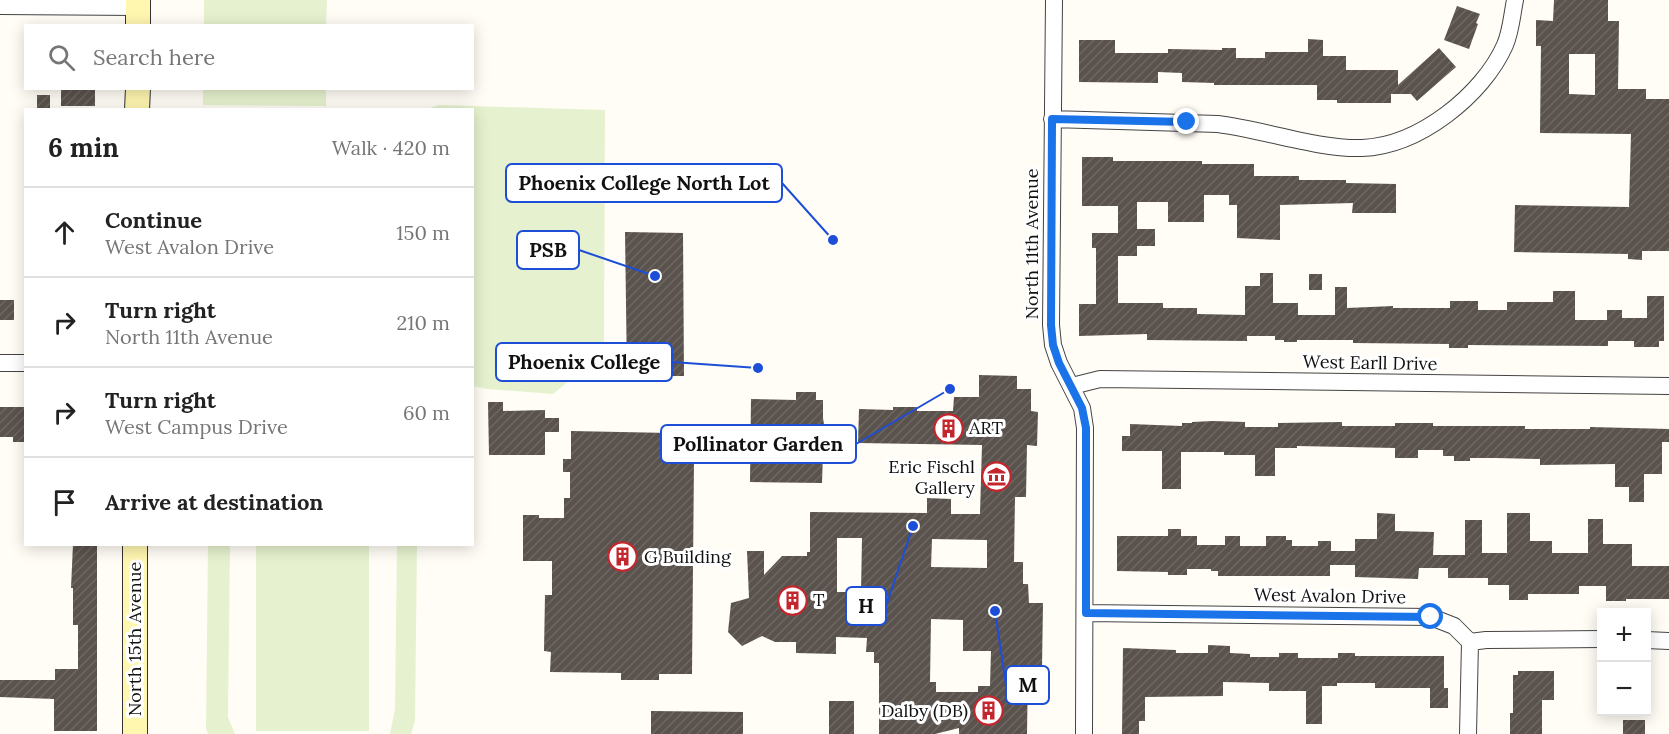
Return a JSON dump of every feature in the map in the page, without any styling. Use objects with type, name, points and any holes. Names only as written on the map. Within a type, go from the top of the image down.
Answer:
[{"type":"street","name":"North 11th Avenue","points":[[1054,0],[1051,325],[1053,345],[1059,363],[1082,408],[1086,428],[1084,734]]},
{"type":"street","points":[[1052,119],[1218,124],[1338,147],[1365,148],[1391,143],[1431,126],[1474,92],[1505,45],[1515,0]]},
{"type":"street","points":[[0,6],[138,11]]},
{"type":"street","points":[[137,108],[138,90]]},
{"type":"street","points":[[0,363],[24,363]]},
{"type":"street","name":"West Earll Drive","points":[[1072,386],[1100,379],[1669,386]]},
{"type":"street","name":"North 15th Avenue","points":[[135,546],[135,734]]},
{"type":"street","name":"West Avalon Drive","points":[[1086,613],[1431,617],[1454,626],[1470,642]]},
{"type":"street","points":[[1468,734],[1470,642],[1597,639]]},
{"type":"street","points":[[1651,640],[1669,641]]},
{"type":"green space","points":[[204,0],[327,0],[326,24],[204,24]]},
{"type":"green space","points":[[203,90],[326,90],[326,106],[203,105]]},
{"type":"green space","points":[[438,105],[605,110],[604,352],[553,394],[474,386],[474,108],[430,108]]},
{"type":"green space","points":[[208,546],[230,546],[228,717],[235,734],[208,734],[206,728]]},
{"type":"green space","points":[[256,546],[369,546],[369,731],[256,731]]},
{"type":"green space","points":[[397,546],[417,546],[415,721],[411,734],[390,734],[395,709]]},
{"type":"building","points":[[1554,0],[1608,0],[1608,21],[1619,21],[1618,89],[1646,89],[1646,99],[1669,99],[1669,251],[1642,251],[1642,260],[1628,259],[1628,254],[1514,252],[1515,205],[1629,207],[1631,134],[1540,133],[1541,46],[1536,46],[1536,20],[1553,21]],"holes":[[[1569,54],[1595,54],[1595,95],[1569,94]]]},
{"type":"building","points":[[1457,6],[1480,14],[1469,49],[1444,40]]},
{"type":"building","points":[[1308,39],[1323,40],[1323,56],[1346,56],[1346,70],[1398,70],[1398,85],[1439,48],[1456,67],[1417,101],[1411,94],[1391,94],[1391,103],[1337,103],[1337,100],[1317,100],[1317,85],[1214,85],[1214,83],[1182,82],[1182,73],[1158,72],[1158,83],[1079,82],[1079,40],[1115,40],[1115,53],[1168,53],[1168,49],[1236,48],[1236,58],[1265,58],[1265,52],[1308,52]]},
{"type":"building","points":[[61,90],[95,90],[95,106],[61,106]]},
{"type":"building","points":[[37,95],[50,95],[50,108],[37,108]]},
{"type":"building","points":[[1082,157],[1113,157],[1113,161],[1202,161],[1202,164],[1254,164],[1254,176],[1299,176],[1299,180],[1346,180],[1346,183],[1396,184],[1396,213],[1352,213],[1353,203],[1280,205],[1280,240],[1237,238],[1237,205],[1229,205],[1229,195],[1204,195],[1204,222],[1168,222],[1168,202],[1137,202],[1137,229],[1155,229],[1155,246],[1137,246],[1137,256],[1118,256],[1118,303],[1163,303],[1163,308],[1197,308],[1197,314],[1245,315],[1245,286],[1260,286],[1260,273],[1273,273],[1273,303],[1298,303],[1298,315],[1335,315],[1335,287],[1347,287],[1347,308],[1393,306],[1393,308],[1450,308],[1450,301],[1478,301],[1478,310],[1507,310],[1507,302],[1553,302],[1553,291],[1575,291],[1575,320],[1607,320],[1607,310],[1622,310],[1622,318],[1647,318],[1647,296],[1664,296],[1664,341],[1659,341],[1659,347],[1634,347],[1634,341],[1608,341],[1608,346],[1468,345],[1468,348],[1449,348],[1449,344],[1353,343],[1353,340],[1284,342],[1284,340],[1275,340],[1275,336],[1247,336],[1247,341],[1147,340],[1147,334],[1079,336],[1079,304],[1096,304],[1096,248],[1092,248],[1092,233],[1118,233],[1118,206],[1082,206]]},
{"type":"building","points":[[625,232],[683,233],[684,376],[627,376]]},
{"type":"building","points":[[1309,274],[1322,274],[1322,290],[1309,290]]},
{"type":"building","points":[[0,300],[14,300],[14,320],[0,320]]},
{"type":"building","points":[[979,375],[1017,376],[1017,389],[1031,389],[1031,411],[1038,412],[1037,446],[1027,445],[1026,497],[1015,497],[1014,562],[1023,562],[1023,584],[1028,584],[1029,603],[1043,603],[1042,667],[1028,667],[1027,734],[959,734],[959,728],[935,734],[879,734],[879,663],[874,663],[874,652],[866,652],[867,638],[836,637],[836,654],[796,653],[796,642],[775,642],[762,636],[742,646],[728,632],[731,603],[749,598],[747,551],[764,551],[764,575],[782,556],[807,556],[807,552],[810,552],[810,512],[927,513],[927,498],[951,499],[951,514],[980,514],[982,445],[858,443],[859,409],[893,410],[893,407],[917,407],[917,411],[953,411],[954,397],[979,397]],"holes":[[[837,538],[862,538],[861,592],[837,592]],[[932,539],[987,540],[987,568],[931,567]],[[931,619],[963,620],[963,651],[991,651],[990,686],[978,686],[978,692],[936,692],[936,682],[930,682]]]},
{"type":"building","points":[[796,392],[816,392],[816,400],[823,400],[826,437],[822,483],[750,482],[751,399],[796,400]]},
{"type":"building","points":[[488,402],[503,402],[503,411],[545,410],[545,418],[559,418],[559,432],[545,432],[545,455],[489,455]]},
{"type":"building","points":[[0,407],[24,407],[24,442],[13,442],[13,437],[0,437]]},
{"type":"building","points":[[1245,422],[1245,427],[1278,427],[1278,423],[1342,422],[1342,426],[1433,423],[1433,426],[1525,426],[1525,429],[1590,429],[1590,427],[1669,429],[1669,442],[1662,442],[1662,474],[1644,474],[1644,502],[1629,502],[1629,487],[1615,487],[1615,464],[1540,465],[1540,459],[1496,458],[1470,458],[1470,461],[1454,461],[1454,456],[1443,456],[1443,450],[1418,450],[1418,458],[1395,458],[1395,448],[1297,446],[1297,448],[1275,448],[1275,476],[1255,476],[1255,455],[1181,452],[1181,489],[1162,489],[1162,451],[1122,451],[1122,436],[1130,436],[1130,424],[1182,426],[1182,423]]},
{"type":"building","name":"G Building","points":[[571,431],[670,433],[670,444],[675,445],[675,449],[690,449],[690,460],[694,460],[692,674],[659,674],[659,680],[621,680],[621,673],[550,672],[551,652],[544,651],[545,595],[552,595],[552,561],[523,561],[523,515],[539,515],[539,518],[564,518],[564,498],[570,498],[570,472],[563,472],[563,459],[571,459]]},
{"type":"building","points":[[1377,513],[1395,514],[1395,531],[1434,532],[1433,555],[1465,555],[1465,520],[1482,520],[1482,553],[1507,553],[1507,513],[1530,513],[1530,541],[1552,541],[1552,553],[1588,553],[1588,519],[1603,519],[1603,544],[1632,544],[1632,566],[1669,566],[1669,599],[1606,601],[1606,586],[1579,586],[1579,594],[1528,594],[1528,600],[1509,600],[1509,585],[1488,585],[1488,578],[1448,578],[1448,568],[1419,568],[1418,579],[1355,577],[1355,565],[1330,565],[1330,576],[1218,576],[1218,571],[1211,571],[1211,569],[1187,569],[1187,575],[1168,575],[1168,572],[1117,571],[1117,536],[1168,536],[1168,529],[1181,529],[1181,536],[1197,536],[1197,545],[1225,545],[1225,536],[1240,536],[1240,546],[1266,546],[1266,536],[1286,536],[1286,540],[1292,540],[1292,546],[1318,546],[1318,541],[1331,541],[1331,551],[1355,551],[1355,539],[1377,539]]},
{"type":"building","points":[[73,546],[97,546],[97,731],[54,731],[54,699],[0,697],[0,680],[55,680],[55,669],[78,669],[78,625],[73,625],[73,588],[71,588]]},
{"type":"building","points":[[1208,645],[1230,646],[1230,653],[1250,654],[1250,657],[1279,657],[1279,653],[1298,653],[1298,658],[1338,658],[1338,653],[1355,653],[1355,656],[1444,656],[1444,688],[1448,688],[1448,708],[1430,708],[1430,688],[1375,688],[1375,683],[1337,683],[1337,686],[1322,686],[1322,724],[1306,724],[1306,691],[1269,691],[1269,683],[1223,682],[1223,696],[1145,697],[1145,721],[1139,721],[1139,734],[1122,734],[1123,648],[1176,650],[1176,653],[1208,653]]},
{"type":"building","points":[[1518,671],[1554,671],[1554,700],[1542,700],[1542,734],[1510,734],[1510,713],[1513,713],[1513,675],[1518,675]]},
{"type":"building","points":[[829,701],[854,701],[854,734],[829,734]]},
{"type":"building","points":[[651,711],[743,712],[743,734],[651,734]]},
{"type":"building","points":[[1623,720],[1645,720],[1645,734],[1623,734]]},
{"type":"place","name":"Phoenix College North Lot","points":[[833,240]]},
{"type":"place","name":"PSB","points":[[655,276]]},
{"type":"place","name":"Phoenix College","points":[[758,368]]},
{"type":"place","name":"Pollinator Garden","points":[[950,389]]},
{"type":"place","name":"ART","points":[[948,428]]},
{"type":"place","name":"Eric Fischl Gallery","points":[[996,477]]},
{"type":"place","name":"H","points":[[913,526]]},
{"type":"place","name":"G Building","points":[[623,557]]},
{"type":"place","name":"T","points":[[792,600]]},
{"type":"place","name":"M","points":[[995,611]]},
{"type":"place","name":"Dalby (DB)","points":[[989,711]]},
{"type":"route","points":[[1187,122],[1052,119],[1051,325],[1053,345],[1059,363],[1082,408],[1086,428],[1086,613],[1431,617]]}]
